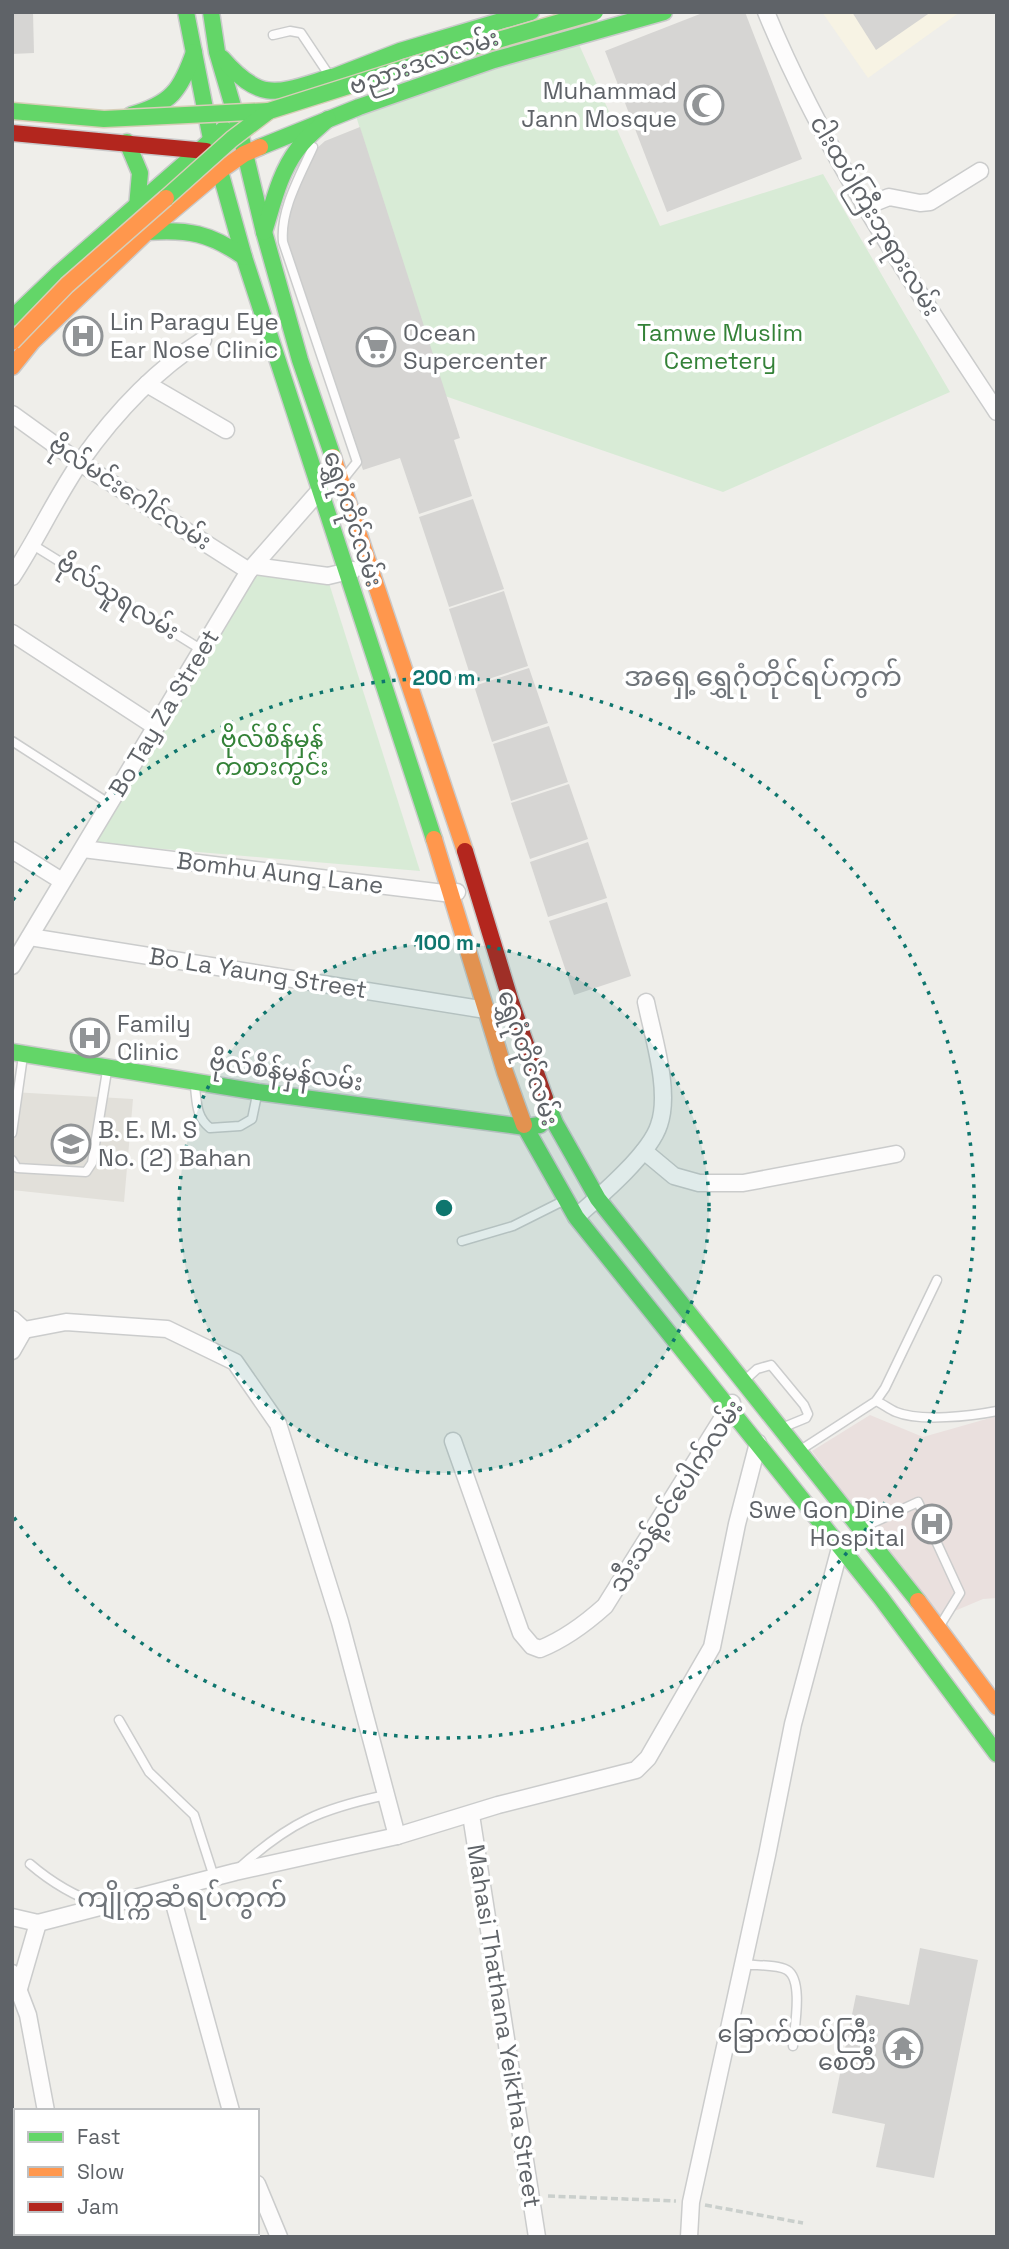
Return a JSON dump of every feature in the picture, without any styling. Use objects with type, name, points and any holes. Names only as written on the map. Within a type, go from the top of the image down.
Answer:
[{"type":"main road","name":"ရွှေဂုံတိုင်လမ်း","points":[[186,12],[213,145],[244,257],[452,894],[485,1010],[525,1127],[576,1217],[922,1651],[997,1754]]},
{"type":"main road","name":"ရွှေဂုံတိုင်လမ်း","points":[[211,12],[217,52],[300,360],[477,887],[511,1002],[555,1123],[598,1199],[939,1627],[997,1707]]},
{"type":"main road","name":"ဗညားဒလလမ်း","points":[[12,105],[125,117],[237,120],[331,77],[400,51],[531,12]]},
{"type":"main road","points":[[12,111],[104,119],[270,111],[445,55],[595,12]]},
{"type":"main road","name":"ဗညားဒလလမ်း","points":[[12,367],[32,342],[147,232],[244,154],[328,119],[494,60],[664,12]]},
{"type":"main road","points":[[125,117],[161,106],[174,96],[186,78],[194,52]]},
{"type":"main road","points":[[217,52],[236,76],[254,89],[277,92],[331,77]]},
{"type":"main road","points":[[12,342],[67,285],[232,139],[270,111]]},
{"type":"main road","points":[[264,232],[281,181],[291,161],[302,143],[328,119]]},
{"type":"main road","points":[[12,318],[198,150],[213,145],[237,120]]},
{"type":"main road","points":[[12,133],[198,150]]},
{"type":"main road","points":[[127,142],[142,171],[137,206]]},
{"type":"main road","points":[[213,145],[244,154]]},
{"type":"main road","points":[[147,232],[182,229],[201,233],[222,240],[244,257]]},
{"type":"main road","name":"ဗိုလ်စိန်မှန်လမ်း","points":[[18,1053],[258,1092],[525,1127],[555,1123]]},
{"type":"main road","points":[[758,1443],[780,1426]]},
{"type":"street","name":"ငါးထပ်ကြီးဘုရားလမ်း","points":[[766,12],[810,106],[864,207],[997,412]]},
{"type":"street","points":[[864,207],[889,197],[920,204],[930,202],[980,171]]},
{"type":"street","points":[[12,577],[80,463],[114,417],[165,366],[203,340]]},
{"type":"street","points":[[147,384],[226,430]]},
{"type":"street","name":"ဗိုလ်မင်းဂေါင်လမ်း","points":[[12,414],[80,463],[252,568]]},
{"type":"street","name":"Bo Tay Za Street","points":[[12,966],[252,568],[320,490],[341,482]]},
{"type":"street","points":[[252,568],[328,576],[368,565]]},
{"type":"street","points":[[12,633],[156,727]]},
{"type":"street","name":"Bomhu Aung Lane","points":[[83,849],[452,894],[477,887]]},
{"type":"street","points":[[12,850],[62,881]]},
{"type":"street","name":"Bo La Yaung Street","points":[[30,937],[485,1010]]},
{"type":"street","points":[[576,1217],[598,1199],[644,1151],[659,1126],[663,1090],[646,1002]]},
{"type":"street","points":[[644,1151],[674,1176],[699,1183],[743,1183],[896,1154]]},
{"type":"street","points":[[12,1351],[18,1325],[66,1322],[167,1329],[235,1362],[278,1424],[340,1622],[397,1836]]},
{"type":"street","name":"သီးသန့်ဝင်ပေါက်လမ်း","points":[[453,1441],[521,1633],[532,1646],[540,1649],[587,1623],[605,1606],[729,1406],[747,1384]]},
{"type":"street","points":[[12,1917],[37,1923],[214,1877],[397,1836],[498,1805],[636,1770],[648,1758],[712,1647],[737,1524],[758,1443]]},
{"type":"street","points":[[689,2237],[691,2202],[793,1724],[841,1548]]},
{"type":"street","name":"Mahasi Thathana Yeiktha Street","points":[[471,1815],[537,2237]]},
{"type":"street","points":[[170,1889],[230,2109]]},
{"type":"street","points":[[18,1992],[37,1923]]},
{"type":"street","points":[[12,1973],[28,2015],[46,2109]]},
{"type":"street","points":[[259,2189],[279,2237]]},
{"type":"lane","points":[[273,35],[290,31],[301,33],[331,77]]},
{"type":"lane","points":[[328,119],[295,187],[282,230],[283,242],[357,462],[341,482]]},
{"type":"lane","name":"ဗိုလ်သူရလမ်း","points":[[33,545],[202,650]]},
{"type":"lane","points":[[12,741],[110,804]]},
{"type":"lane","points":[[12,1133],[18,1053]]},
{"type":"lane","points":[[12,1160],[17,1168],[86,1172],[92,1163],[108,1068]]},
{"type":"lane","points":[[195,1082],[198,1114],[209,1128],[240,1126],[252,1119],[258,1092]]},
{"type":"lane","points":[[462,1241],[513,1226],[566,1199]]},
{"type":"lane","points":[[776,1466],[876,1401],[885,1388],[937,1280]]},
{"type":"lane","points":[[747,1384],[757,1369],[771,1365],[804,1405],[808,1414],[806,1418],[780,1426]]},
{"type":"lane","points":[[876,1401],[898,1413],[933,1417],[973,1416],[997,1411]]},
{"type":"lane","points":[[861,1528],[918,1502],[960,1593],[939,1627]]},
{"type":"lane","points":[[119,1720],[149,1772],[184,1802],[194,1815],[214,1877]]},
{"type":"lane","points":[[235,1872],[261,1848],[297,1823],[323,1811],[386,1796]]},
{"type":"lane","points":[[30,1864],[63,1888],[104,1906]]},
{"type":"lane","points":[[742,1964],[786,1969],[792,1975],[797,1990],[793,2046]]},
{"type":"path","points":[[531,2195],[691,2202],[803,2223]]},
{"type":"shaded area","points":[[822,12],[960,12],[868,78]]},
{"type":"shaded area","name":"B. E. M. S No. (2) Bahan","points":[[12,1092],[133,1099],[124,1202],[12,1190]]},
{"type":"shaded area","name":"Swe Gon Dine Hospital","points":[[870,1415],[923,1437],[997,1416],[997,1598],[983,1599],[938,1618],[812,1451]]},
{"type":"green space","name":"Tamwe Muslim Cemetery","points":[[577,40],[660,226],[823,174],[950,392],[723,492],[445,396],[355,113]]},
{"type":"green space","name":"ဗိုလ်စိန်မှန် ကစားကွင်း","points":[[256,572],[328,580],[420,871],[94,843]]},
{"type":"building","points":[[12,12],[33,12],[34,53],[12,54]]},
{"type":"building","name":"Muhammad Jann Mosque","points":[[705,12],[745,12],[802,159],[667,212],[605,51]]},
{"type":"building","points":[[852,12],[931,12],[876,50]]},
{"type":"building","name":"Ocean Supercenter","points":[[360,127],[460,438],[454,440],[472,496],[419,514],[400,458],[363,470],[286,240],[288,221],[315,150],[325,141]]},
{"type":"building","points":[[473,499],[504,589],[449,607],[419,517]]},
{"type":"building","points":[[504,591],[528,666],[473,684],[449,609]]},
{"type":"building","points":[[529,668],[548,723],[492,742],[474,686]]},
{"type":"building","points":[[549,726],[568,782],[511,801],[493,744]]},
{"type":"building","points":[[569,784],[588,839],[530,859],[511,803]]},
{"type":"building","points":[[588,842],[607,898],[548,917],[530,862]]},
{"type":"building","points":[[607,902],[631,976],[574,995],[549,921]]},
{"type":"building","name":"ခြောက်ထပ်ကြီး စေတီ","points":[[920,1948],[978,1960],[934,2178],[876,2167],[885,2124],[832,2113],[856,1995],[909,2005]]},
{"type":"traffic: fast","points":[[186,12],[211,139],[244,257],[434,839]]},
{"type":"traffic: fast","points":[[211,12],[217,52],[237,120],[264,232],[300,360],[333,457]]},
{"type":"traffic: fast","points":[[315,84],[400,51],[531,12]]},
{"type":"traffic: fast","points":[[166,198],[232,139],[269,111],[456,52],[595,12]]},
{"type":"traffic: fast","points":[[260,147],[359,107],[494,60],[664,12]]},
{"type":"traffic: fast","points":[[131,115],[156,106],[173,94],[194,52]]},
{"type":"traffic: fast","points":[[222,58],[248,83],[272,91],[331,77]]},
{"type":"traffic: fast","points":[[12,111],[104,119],[269,111]]},
{"type":"traffic: fast","points":[[264,232],[277,190],[291,159],[328,119]]},
{"type":"traffic: fast","points":[[12,318],[58,274],[224,129]]},
{"type":"traffic: fast","points":[[127,142],[140,173],[137,207]]},
{"type":"traffic: fast","points":[[147,232],[198,234],[244,257]]},
{"type":"traffic: fast","points":[[12,1052],[258,1092],[525,1127],[540,1125]]},
{"type":"traffic: fast","points":[[545,1098],[555,1123],[598,1199],[918,1601]]},
{"type":"traffic: fast","points":[[524,1125],[576,1217],[881,1598],[997,1754]]},
{"type":"traffic: slow","points":[[12,367],[32,342],[147,232],[221,170],[260,147]]},
{"type":"traffic: slow","points":[[12,342],[67,285],[166,198]]},
{"type":"traffic: slow","points":[[333,457],[465,851]]},
{"type":"traffic: slow","points":[[434,839],[505,1072],[524,1125]]},
{"type":"traffic: slow","points":[[918,1601],[997,1707]]},
{"type":"traffic: jam","points":[[12,133],[206,151]]},
{"type":"traffic: jam","points":[[465,851],[511,1002],[545,1098]]},
{"type":"place","name":"Muhammad Jann Mosque","points":[[704,105]]},
{"type":"place","name":"Lin Paragu Eye Ear Nose Clinic","points":[[83,336]]},
{"type":"place","name":"Ocean Supercenter","points":[[376,347]]},
{"type":"place","name":"Family Clinic","points":[[90,1038]]},
{"type":"place","name":"B. E. M. S No. (2) Bahan","points":[[71,1144]]},
{"type":"place","name":"Swe Gon Dine Hospital","points":[[932,1524]]},
{"type":"place","name":"ခြောက်ထပ်ကြီး စေတီ","points":[[903,2048]]},
{"type":"district","name":"အရှေ့ရွှေဂုံတိုင်ရပ်ကွက်","points":[[763,676]]},
{"type":"district","name":"ကျိုက္ကဆံရပ်ကွက်","points":[[182,1897]]}]
